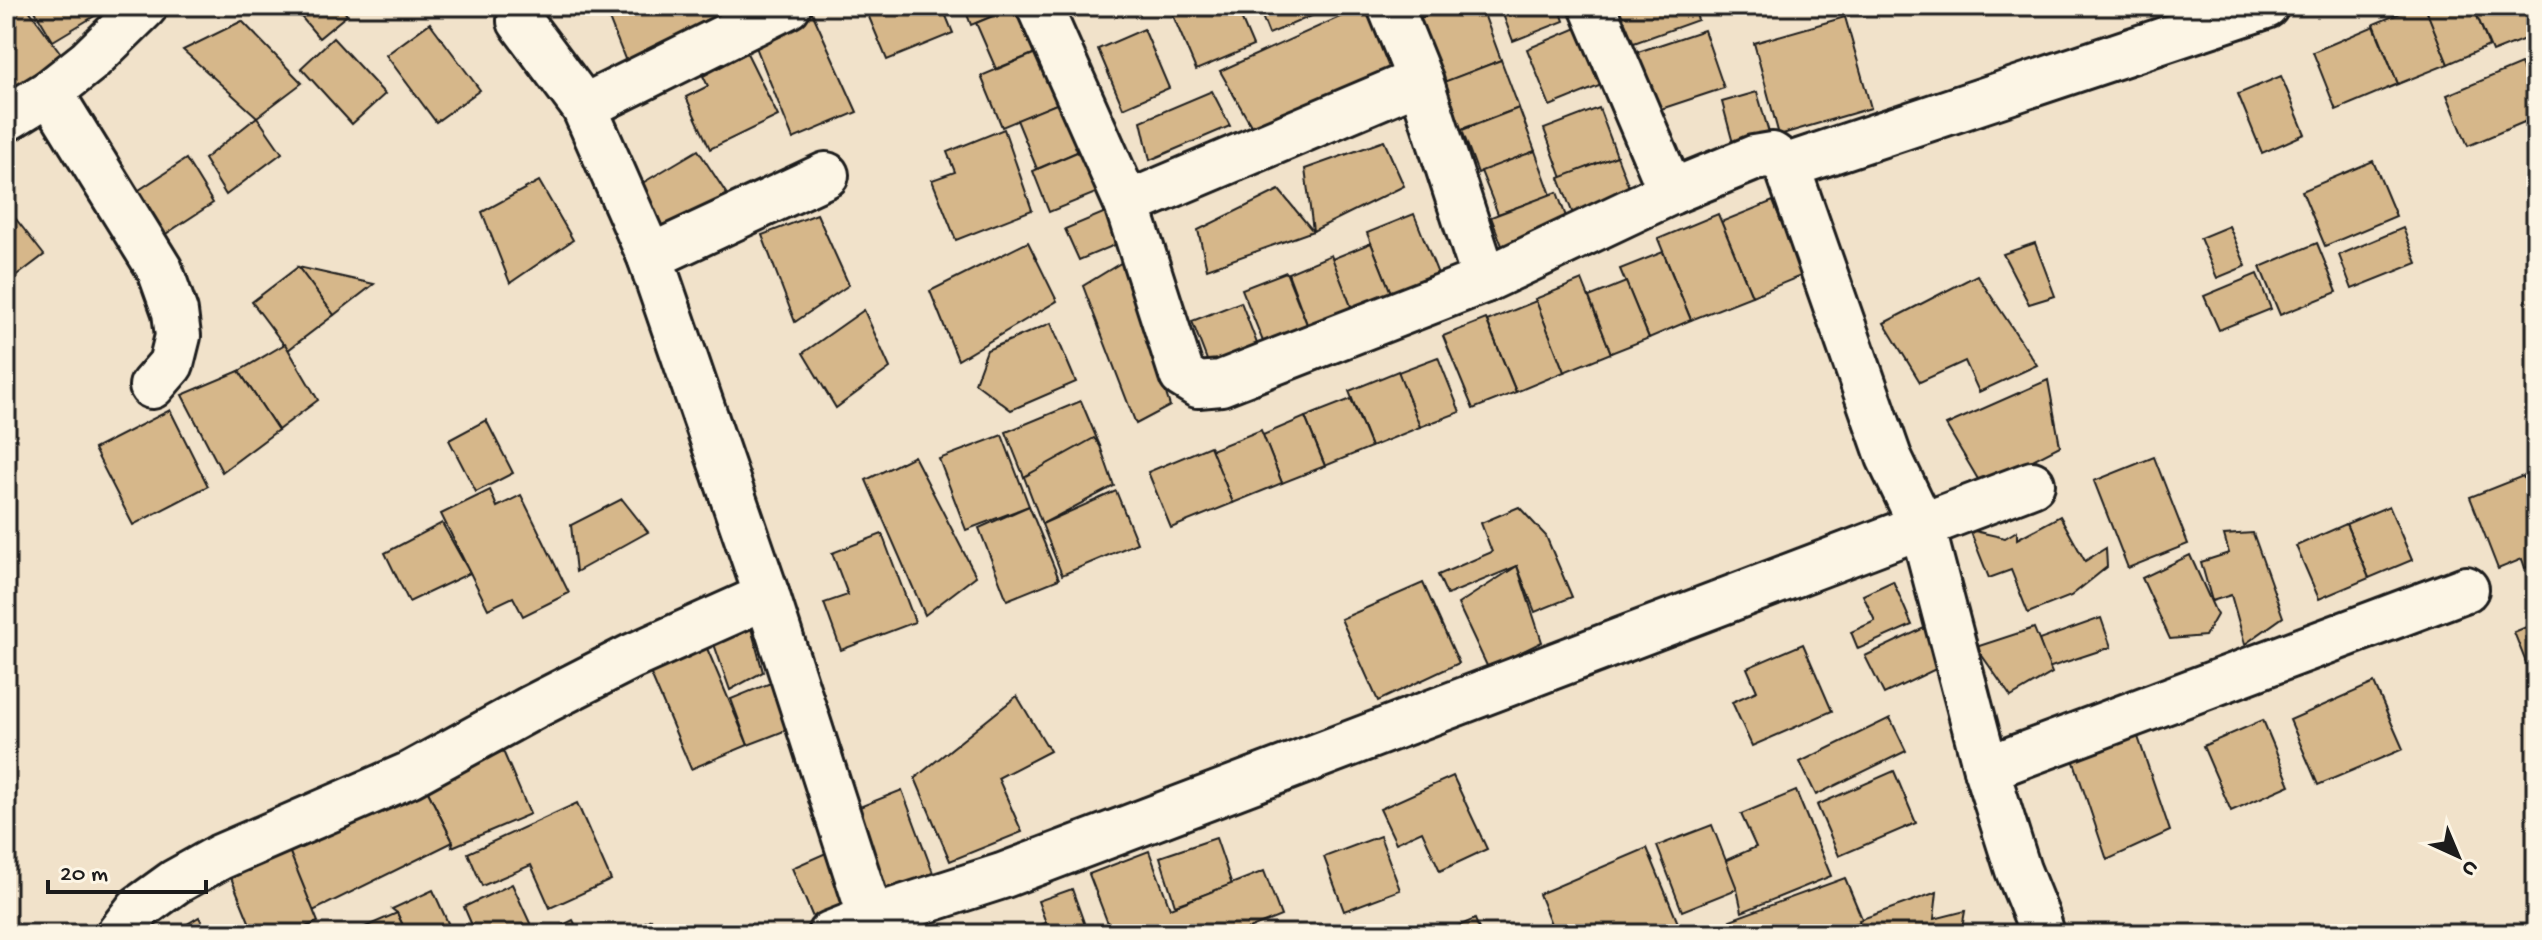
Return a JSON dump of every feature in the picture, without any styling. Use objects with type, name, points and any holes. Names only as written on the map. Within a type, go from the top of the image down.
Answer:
[{"type":"street","points":[[6,119],[50,92],[89,61],[145,6]]},
{"type":"street","points":[[584,107],[788,6]]},
{"type":"street","points":[[1390,6],[1420,80],[1485,280]]},
{"type":"street","points":[[1592,6],[1671,192]]},
{"type":"street","points":[[1787,166],[2266,6]]},
{"type":"street","points":[[1046,8],[1127,204],[1182,375],[1198,385],[1221,383],[1485,280],[1671,192],[1754,158],[1772,155],[1787,166],[1889,457],[1922,526],[1986,769],[2042,934]]},
{"type":"street","points":[[526,11],[584,107],[650,257],[767,596],[871,918]]},
{"type":"street","points":[[1127,204],[1420,80]]},
{"type":"street","points":[[50,92],[160,270],[175,312],[178,336],[171,364],[152,386]]},
{"type":"street","points":[[650,257],[826,175]]},
{"type":"street","points":[[830,934],[1002,876],[2032,484]]},
{"type":"street","points":[[1986,769],[2466,589]]},
{"type":"street","points":[[119,934],[139,908],[175,882],[220,857],[409,775],[631,657],[767,596]]},
{"type":"building","points":[[6,6],[26,6],[68,63],[6,92]]},
{"type":"building","points":[[32,6],[111,6],[53,41]]},
{"type":"building","points":[[292,6],[340,6],[347,15],[319,38]]},
{"type":"building","points":[[604,6],[731,6],[627,64]]},
{"type":"building","points":[[875,6],[942,6],[953,33],[887,60],[866,10]]},
{"type":"building","points":[[964,6],[1017,6],[971,25]]},
{"type":"building","points":[[1017,6],[1033,6],[1050,47],[996,69],[976,23]]},
{"type":"building","points":[[1169,6],[1236,6],[1253,46],[1196,70]]},
{"type":"building","points":[[1258,6],[1335,6],[1269,34]]},
{"type":"building","points":[[1364,6],[1371,6],[1395,66],[1253,129],[1220,71]]},
{"type":"building","points":[[1402,6],[1452,6],[1408,22]]},
{"type":"building","points":[[1452,6],[1481,6],[1501,60],[1443,83],[1420,18]]},
{"type":"building","points":[[1508,6],[1559,6],[1564,21],[1513,41],[1501,9]]},
{"type":"building","points":[[1609,6],[1693,6],[1698,20],[1623,47]]},
{"type":"building","points":[[2417,6],[2425,6],[2448,64],[2398,84],[2374,24]]},
{"type":"building","points":[[2441,6],[2473,6],[2489,46],[2448,64],[2427,12]]},
{"type":"building","points":[[2473,6],[2523,6],[2535,35],[2492,52]]},
{"type":"building","points":[[2523,6],[2536,6],[2536,38],[2535,35]]},
{"type":"building","points":[[811,10],[857,112],[793,139],[754,42]]},
{"type":"building","points":[[1845,17],[1871,108],[1779,135],[1754,43]]},
{"type":"building","points":[[242,21],[302,83],[257,117],[183,50]]},
{"type":"building","points":[[430,23],[480,90],[436,122],[386,55]]},
{"type":"building","points":[[1586,24],[1609,82],[1550,106],[1527,49]]},
{"type":"building","points":[[2374,26],[2398,84],[2336,110],[2313,52]]},
{"type":"building","points":[[1144,29],[1169,88],[1123,108],[1098,49]]},
{"type":"building","points":[[1704,30],[1724,88],[1649,113],[1629,55]]},
{"type":"building","points":[[333,38],[385,94],[352,124],[301,68]]},
{"type":"building","points":[[1050,47],[1071,98],[1002,127],[981,76]]},
{"type":"building","points":[[747,53],[778,116],[710,149],[686,97],[708,86],[703,76]]},
{"type":"building","points":[[1501,60],[1519,108],[1459,130],[1441,83]]},
{"type":"building","points":[[2521,64],[2536,101],[2536,117],[2468,146],[2447,95]]},
{"type":"building","points":[[2281,76],[2305,134],[2262,153],[2238,94]]},
{"type":"building","points":[[1212,91],[1230,126],[1150,160],[1141,121]]},
{"type":"building","points":[[1757,92],[1770,136],[1734,147],[1722,102]]},
{"type":"building","points":[[1071,98],[1091,146],[1037,169],[1017,120]]},
{"type":"building","points":[[1519,108],[1535,151],[1478,173],[1462,130]]},
{"type":"building","points":[[1599,108],[1617,156],[1562,178],[1544,129]]},
{"type":"building","points":[[257,117],[282,153],[226,195],[204,159]]},
{"type":"building","points":[[1004,129],[1032,210],[956,240],[932,180],[955,172],[947,152]]},
{"type":"building","points":[[1384,141],[1404,186],[1313,231],[1305,169]]},
{"type":"building","points":[[1091,146],[1108,188],[1049,212],[1033,171]]},
{"type":"building","points":[[698,150],[728,196],[654,231],[629,191]]},
{"type":"building","points":[[1535,151],[1551,195],[1498,214],[1481,171]]},
{"type":"building","points":[[1617,156],[1634,200],[1576,222],[1559,178]]},
{"type":"building","points":[[186,159],[213,203],[164,235],[136,192]]},
{"type":"building","points":[[2373,161],[2396,216],[2325,246],[2302,191]]},
{"type":"building","points":[[539,181],[573,240],[510,283],[482,212]]},
{"type":"building","points":[[1279,190],[1313,231],[1207,269],[1198,230]]},
{"type":"building","points":[[1557,192],[1573,236],[1508,261],[1491,217]]},
{"type":"building","points":[[1773,201],[1803,275],[1752,296],[1721,222]]},
{"type":"building","points":[[1108,211],[1122,242],[1079,260],[1065,229]]},
{"type":"building","points":[[12,214],[44,255],[6,284],[6,219]]},
{"type":"building","points":[[817,214],[849,285],[795,322],[762,235]]},
{"type":"building","points":[[1414,214],[1440,279],[1393,298],[1367,233]]},
{"type":"building","points":[[1718,214],[1752,296],[1691,320],[1658,239]]},
{"type":"building","points":[[2229,226],[2246,266],[2217,278],[2200,238]]},
{"type":"building","points":[[2403,228],[2417,263],[2352,289],[2339,255]]},
{"type":"building","points":[[1028,242],[1057,301],[958,360],[930,291]]},
{"type":"building","points":[[1371,243],[1393,298],[1354,314],[1332,259]]},
{"type":"building","points":[[2035,243],[2055,296],[2029,304],[2003,254]]},
{"type":"building","points":[[2317,243],[2337,292],[2280,315],[2260,267]]},
{"type":"building","points":[[1663,252],[1691,320],[1649,338],[1620,269]]},
{"type":"building","points":[[1331,255],[1354,314],[1310,332],[1288,273]]},
{"type":"building","points":[[1124,261],[1170,406],[1136,424],[1083,286]]},
{"type":"building","points":[[298,267],[374,284],[334,315]]},
{"type":"building","points":[[298,267],[334,315],[288,350],[252,302]]},
{"type":"building","points":[[1286,272],[1310,332],[1266,349],[1242,289]]},
{"type":"building","points":[[2257,274],[2271,309],[2219,330],[2204,296]]},
{"type":"building","points":[[1977,275],[2037,365],[1979,392],[1965,361],[1920,382],[1884,323]]},
{"type":"building","points":[[1582,280],[1611,353],[1564,372],[1535,299]]},
{"type":"building","points":[[1626,282],[1649,338],[1611,353],[1589,297]]},
{"type":"building","points":[[1536,301],[1564,372],[1516,392],[1487,321]]},
{"type":"building","points":[[1241,302],[1261,354],[1212,373],[1192,321]]},
{"type":"building","points":[[864,310],[890,368],[836,408],[803,353]]},
{"type":"building","points":[[1486,319],[1516,392],[1473,409],[1443,336]]},
{"type":"building","points":[[1051,323],[1076,382],[1011,410],[975,383],[987,350]]},
{"type":"building","points":[[285,344],[318,400],[278,430],[239,371]]},
{"type":"building","points":[[1438,357],[1460,412],[1420,427],[1398,372]]},
{"type":"building","points":[[239,371],[278,430],[222,472],[182,395]]},
{"type":"building","points":[[1398,371],[1420,427],[1371,447],[1349,391]]},
{"type":"building","points":[[2048,380],[2060,446],[1982,486],[1946,425]]},
{"type":"building","points":[[1351,399],[1371,447],[1325,466],[1305,417]]},
{"type":"building","points":[[1081,401],[1100,446],[1024,477],[1006,432]]},
{"type":"building","points":[[170,410],[208,486],[133,525],[94,449]]},
{"type":"building","points":[[1305,417],[1325,466],[1282,483],[1263,435]]},
{"type":"building","points":[[486,420],[513,473],[476,492],[449,440]]},
{"type":"building","points":[[1261,430],[1282,483],[1233,503],[1211,450]]},
{"type":"building","points":[[1002,435],[1029,506],[966,530],[939,459]]},
{"type":"building","points":[[1094,438],[1100,446],[1114,486],[1042,524],[1024,477]]},
{"type":"building","points":[[1210,446],[1233,503],[1171,528],[1148,472]]},
{"type":"building","points":[[914,456],[976,576],[925,615],[866,480]]},
{"type":"building","points":[[2154,457],[2188,544],[2128,568],[2094,481]]},
{"type":"building","points":[[2523,476],[2536,510],[2536,564],[2525,568],[2522,559],[2498,569],[2470,497]]},
{"type":"building","points":[[490,490],[497,507],[521,495],[569,593],[523,616],[513,597],[488,609],[441,514]]},
{"type":"building","points":[[1116,491],[1137,543],[1062,575],[1042,524]]},
{"type":"building","points":[[622,499],[648,532],[576,572],[571,525]]},
{"type":"building","points":[[1029,506],[1059,579],[1007,600],[979,528]]},
{"type":"building","points":[[2389,506],[2412,560],[2369,578],[2346,524]]},
{"type":"building","points":[[1519,507],[1546,536],[1572,597],[1535,612],[1517,566],[1447,595],[1438,575],[1492,552],[1481,523]]},
{"type":"building","points":[[2060,516],[2085,561],[2106,548],[2107,567],[2071,596],[2028,613],[2011,570],[1989,578],[1970,530],[2005,538],[2017,531],[2017,539]]},
{"type":"building","points":[[442,523],[470,573],[409,602],[385,553]]},
{"type":"building","points":[[2346,524],[2369,578],[2319,599],[2296,546]]},
{"type":"building","points":[[2253,533],[2283,617],[2245,644],[2231,595],[2212,601],[2201,562],[2229,553],[2224,535]]},
{"type":"building","points":[[882,534],[915,622],[841,650],[824,603],[848,595],[832,553]]},
{"type":"building","points":[[2190,555],[2217,615],[2205,636],[2170,639],[2142,578]]},
{"type":"building","points":[[1517,566],[1542,642],[1488,668],[1458,604]]},
{"type":"building","points":[[1893,581],[1912,625],[1858,649],[1851,632],[1875,621],[1863,595]]},
{"type":"building","points":[[1423,583],[1459,663],[1378,701],[1341,619]]},
{"type":"building","points":[[2101,618],[2111,647],[2048,668],[2039,640]]},
{"type":"building","points":[[2536,623],[2536,688],[2514,632]]},
{"type":"building","points":[[751,628],[763,672],[730,690],[714,644]]},
{"type":"building","points":[[1924,628],[1942,666],[1884,694],[1865,656]]},
{"type":"building","points":[[2034,628],[2052,673],[2011,697],[1976,647]]},
{"type":"building","points":[[1803,644],[1832,711],[1752,746],[1732,702],[1757,691],[1747,668]]},
{"type":"building","points":[[706,646],[748,745],[691,769],[649,670]]},
{"type":"building","points":[[778,680],[797,726],[748,745],[731,699]]},
{"type":"building","points":[[2374,683],[2403,749],[2318,785],[2290,720]]},
{"type":"building","points":[[1017,696],[1050,751],[998,778],[1022,832],[950,861],[915,778]]},
{"type":"building","points":[[1890,718],[1906,751],[1816,795],[1800,762]]},
{"type":"building","points":[[2263,720],[2290,785],[2231,811],[2203,746]]},
{"type":"building","points":[[2135,728],[2170,831],[2107,860],[2072,756]]},
{"type":"building","points":[[503,751],[530,814],[452,847],[453,842],[425,786]]},
{"type":"building","points":[[1894,771],[1916,823],[1839,856],[1817,805]]},
{"type":"building","points":[[1453,776],[1487,849],[1440,871],[1422,831],[1396,843],[1380,809]]},
{"type":"building","points":[[425,786],[453,842],[309,913],[281,857]]},
{"type":"building","points":[[902,790],[933,873],[883,891],[852,810]]},
{"type":"building","points":[[1796,791],[1831,876],[1742,912],[1737,889],[1722,862],[1756,847],[1741,814]]},
{"type":"building","points":[[577,803],[611,880],[550,908],[531,865],[482,886],[468,853]]},
{"type":"building","points":[[1712,825],[1737,889],[1682,911],[1657,846]]},
{"type":"building","points":[[1380,836],[1400,890],[1344,911],[1324,857]]},
{"type":"building","points":[[284,838],[318,922],[288,934],[254,934],[225,863]]},
{"type":"building","points":[[1216,838],[1232,885],[1175,905],[1160,857]]},
{"type":"building","points":[[1647,848],[1680,928],[1665,934],[1555,934],[1539,894]]},
{"type":"building","points":[[835,849],[864,919],[820,934],[792,868]]},
{"type":"building","points":[[1149,851],[1170,908],[1264,871],[1281,916],[1246,930],[1247,934],[1112,934],[1089,874]]},
{"type":"building","points":[[1845,878],[1863,921],[1843,928],[1845,934],[1735,934],[1730,920]]},
{"type":"building","points":[[512,884],[535,934],[464,934],[474,930],[464,907]]},
{"type":"building","points":[[1072,889],[1088,934],[1015,934],[1046,923],[1038,901]]},
{"type":"building","points":[[433,890],[453,934],[407,934],[392,909]]},
{"type":"building","points":[[1937,892],[1934,919],[1965,911],[1961,934],[1864,934],[1859,920]]},
{"type":"building","points":[[397,913],[407,934],[349,934]]},
{"type":"building","points":[[199,917],[208,934],[171,934]]},
{"type":"building","points":[[651,919],[659,934],[623,934]]},
{"type":"building","points":[[1475,919],[1481,934],[1439,934]]},
{"type":"building","points":[[573,920],[580,934],[545,934]]}]
